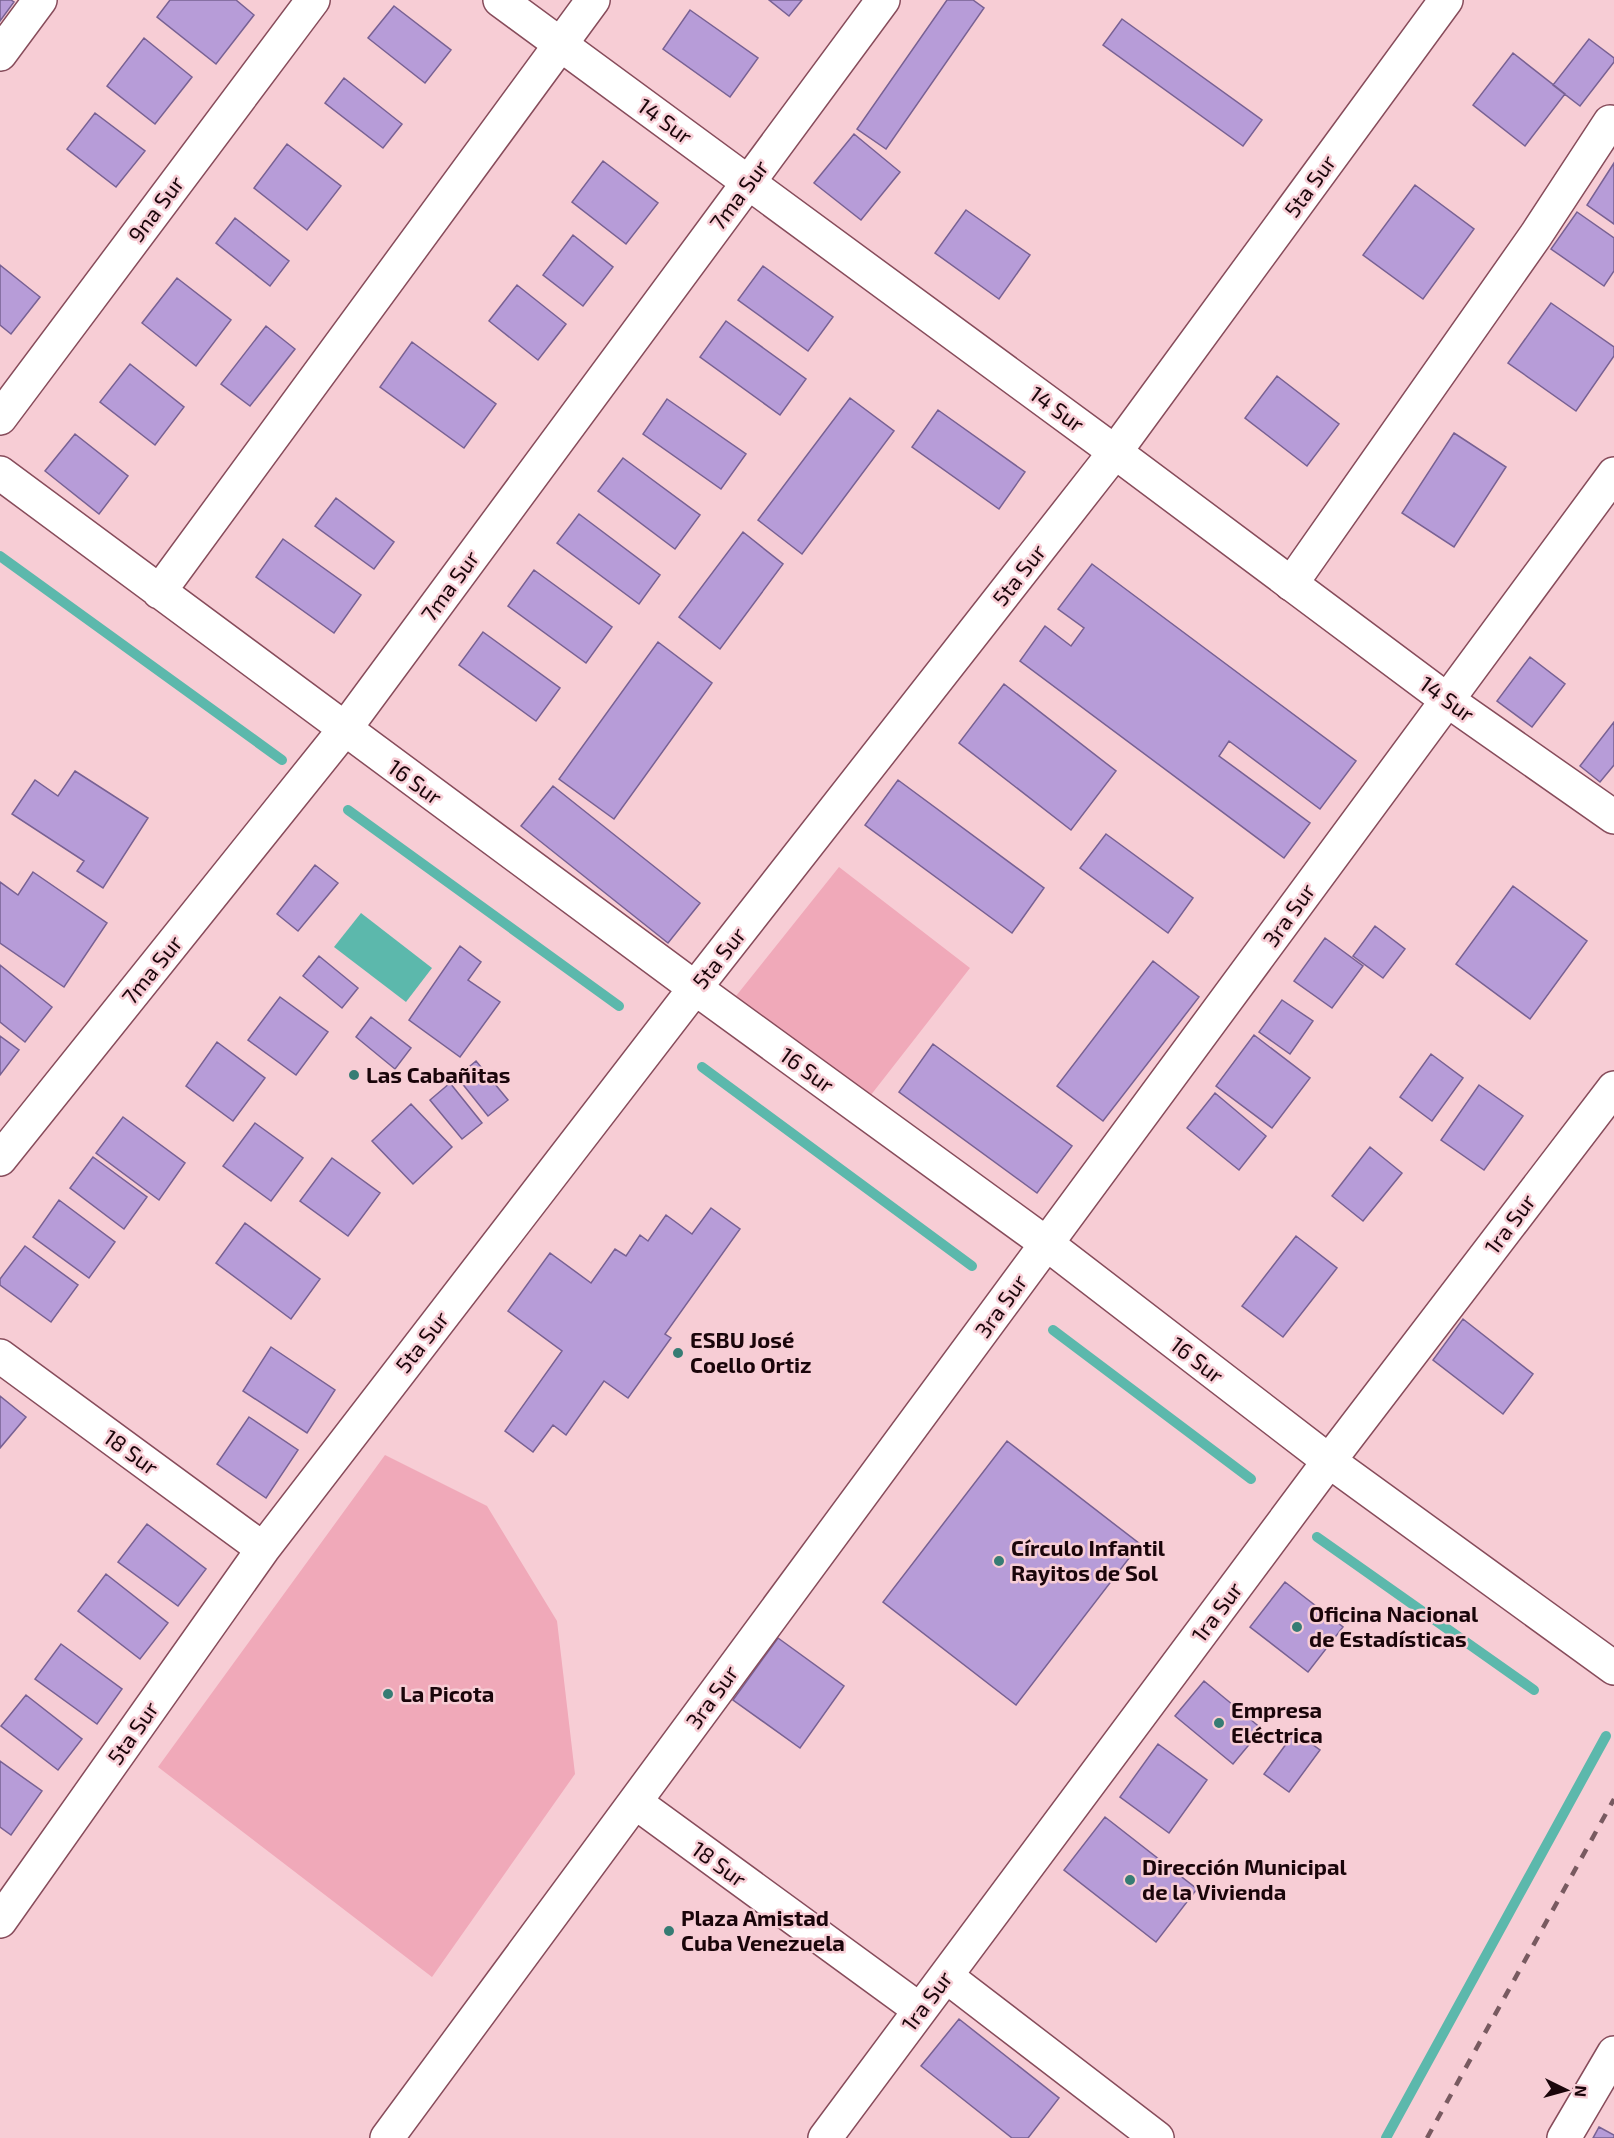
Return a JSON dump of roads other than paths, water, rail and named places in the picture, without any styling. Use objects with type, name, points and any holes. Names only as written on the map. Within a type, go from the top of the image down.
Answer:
[{"type":"street","points":[[0,54],[40,0]]},
{"type":"street","name":"9na Sur","points":[[0,418],[313,0]]},
{"type":"street","name":"14 Sur","points":[[500,0],[1115,452],[1447,700],[1614,817]]},
{"type":"street","points":[[159,592],[593,0]]},
{"type":"street","name":"7ma Sur","points":[[0,1159],[344,729],[883,0]]},
{"type":"street","name":"5ta Sur","points":[[0,1922],[263,1549],[695,988],[1115,452],[1446,0]]},
{"type":"street","points":[[1291,584],[1536,236],[1610,122]]},
{"type":"street","name":"16 Sur","points":[[0,473],[695,988],[1047,1244],[1329,1461],[1614,1668]]},
{"type":"street","name":"3ra Sur","points":[[387,2138],[1614,474]]},
{"type":"street","name":"1ra Sur","points":[[825,2138],[1329,1461],[1614,1089]]},
{"type":"street","name":"18 Sur","points":[[0,1356],[263,1549]]},
{"type":"street","name":"18 Sur","points":[[635,1803],[920,2010]]},
{"type":"street","points":[[946,1976],[1157,2138]]},
{"type":"street","points":[[1564,2138],[1610,2070]]},
{"type":"waterway","points":[[0,556],[282,760]]},
{"type":"waterway","points":[[348,810],[619,1006]]},
{"type":"waterway","points":[[702,1067],[972,1266]]},
{"type":"waterway","points":[[1053,1330],[1251,1479]]},
{"type":"waterway","points":[[1317,1537],[1534,1690]]},
{"type":"waterway","points":[[1386,2138],[1606,1736]]},
{"type":"railway","points":[[1427,2138],[1614,1799]]},
{"type":"place","name":"Las Cabañitas","points":[[354,1075]]},
{"type":"place","name":"ESBU José Coello Ortiz","points":[[678,1353]]},
{"type":"place","name":"Círculo Infantil Rayitos de Sol","points":[[999,1561]]},
{"type":"place","name":"Oficina Nacional de Estadísticas","points":[[1297,1627]]},
{"type":"place","name":"La Picota","points":[[388,1694]]},
{"type":"place","name":"Empresa Eléctrica","points":[[1219,1723]]},
{"type":"place","name":"Dirección Municipal de la Vivienda","points":[[1130,1880]]},
{"type":"place","name":"Plaza Amistad Cuba Venezuela","points":[[669,1931]]}]
